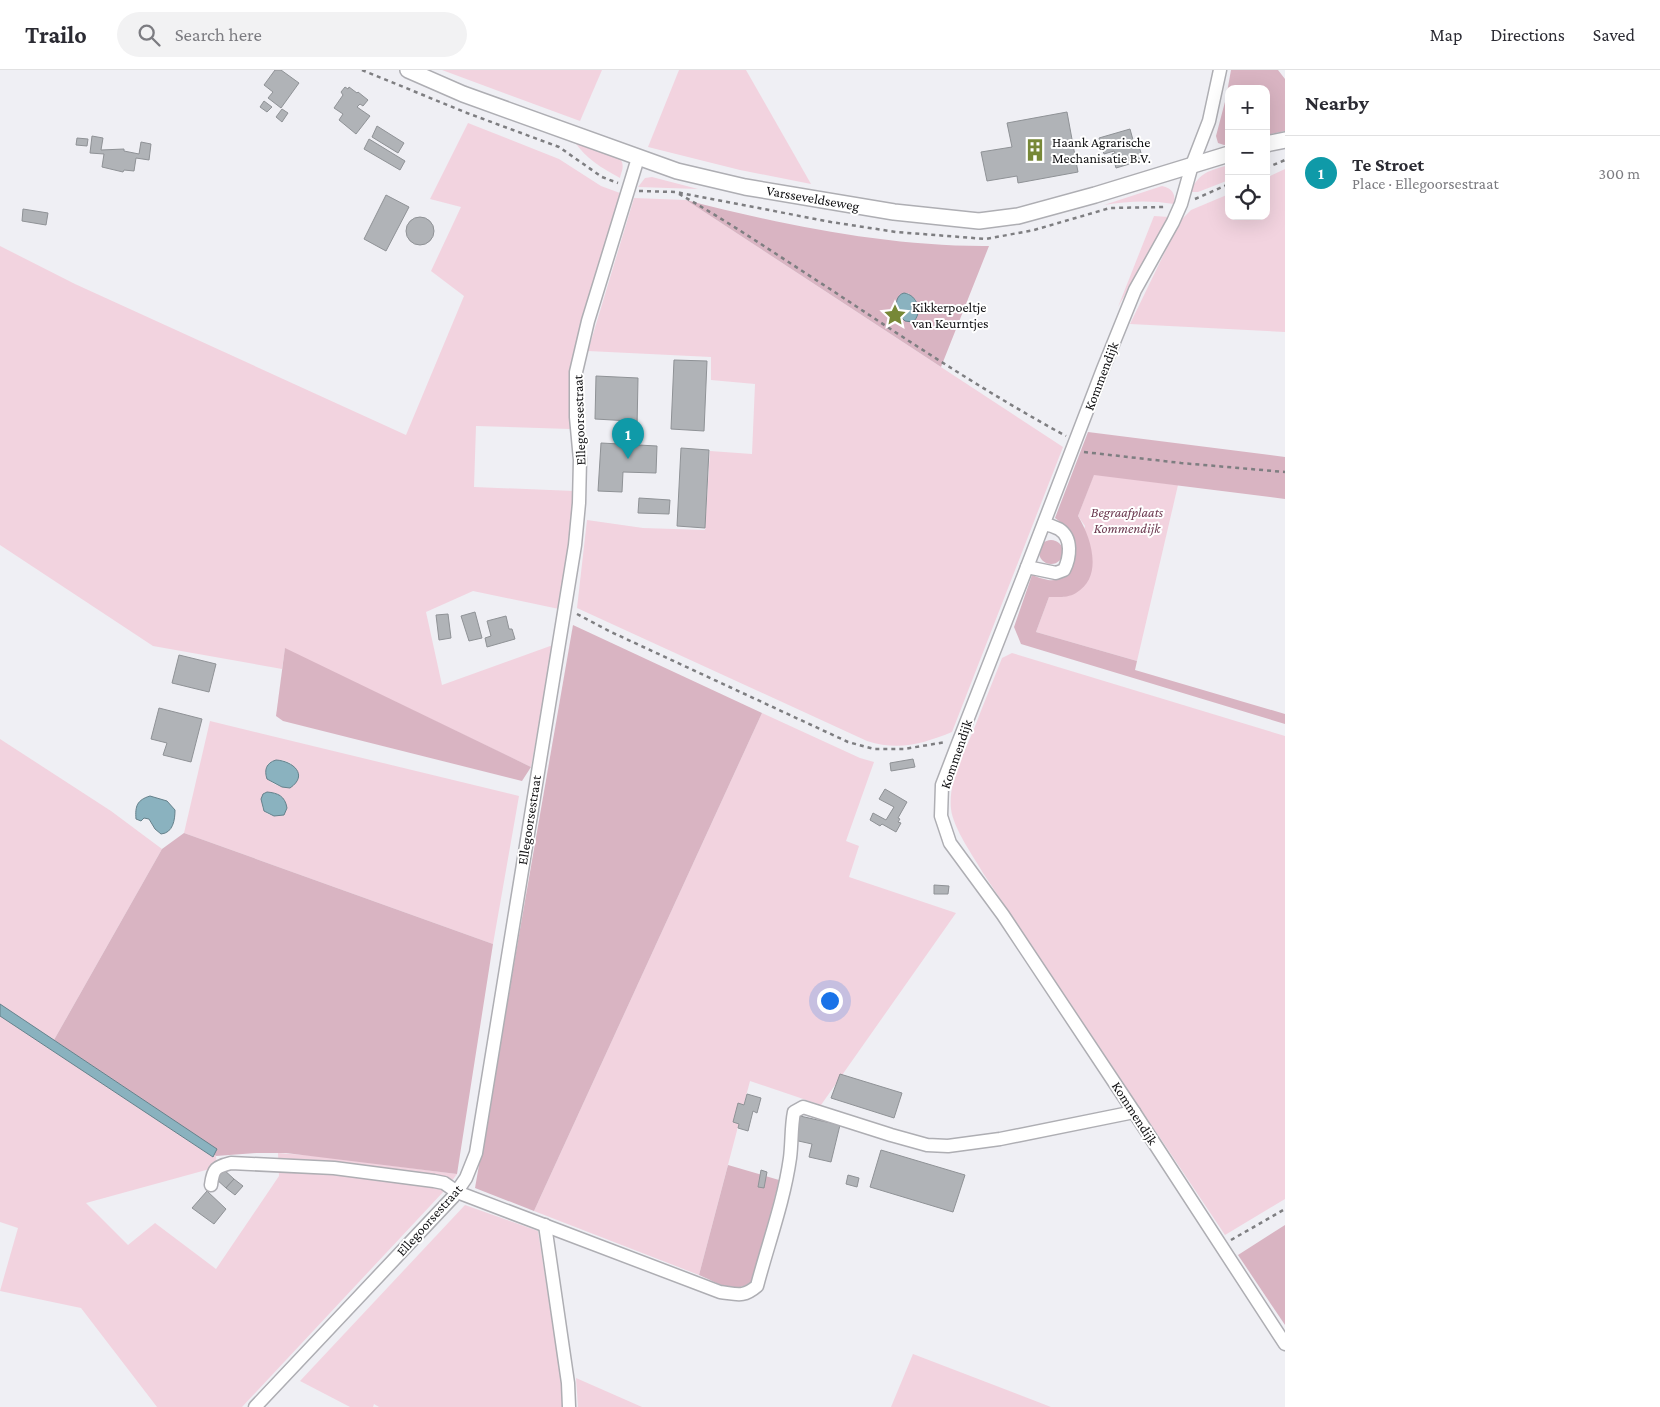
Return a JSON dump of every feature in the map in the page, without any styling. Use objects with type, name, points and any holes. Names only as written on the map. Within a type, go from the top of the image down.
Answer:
[{"type":"main road","name":"Varsseveldseweg","points":[[408,70],[463,94],[677,171],[745,187],[894,212],[979,221],[1018,216],[1095,196],[1225,155]]},
{"type":"main road","points":[[1270,143],[1285,140]]},
{"type":"street","name":"Kommendijk","points":[[1220,70],[1209,121],[1192,165],[1181,204],[1135,290],[1103,369],[1028,567],[996,644],[942,785],[940,816],[950,843],[1003,915],[1285,1344]]},
{"type":"street","name":"Ellegoorsestraat","points":[[255,1407],[454,1197],[466,1178],[476,1153],[575,545],[580,503],[576,372],[588,321],[638,158]]},
{"type":"street","points":[[1028,567],[1056,573],[1064,570],[1068,563],[1069,542],[1061,530],[1044,524]]},
{"type":"street","points":[[210,1185],[212,1174],[217,1167],[231,1163],[334,1168],[444,1183],[457,1192],[720,1292],[743,1295],[757,1286],[782,1196],[790,1157],[794,1112],[803,1107],[927,1145],[948,1146],[1000,1140],[1134,1112]]},
{"type":"street","points":[[545,1225],[568,1382],[569,1407]]},
{"type":"path","points":[[362,70],[467,113],[559,147],[602,177],[629,188],[641,192],[676,192],[730,224],[1074,446],[1181,463],[1285,472]]},
{"type":"path","points":[[1270,166],[1285,160]]},
{"type":"path","points":[[564,607],[609,631],[848,742],[874,749],[904,749],[960,739]]},
{"type":"path","points":[[1221,1246],[1285,1209]]},
{"type":"green space","points":[[442,70],[602,70],[580,121]]},
{"type":"green space","points":[[679,70],[746,70],[811,184],[740,170],[648,147]]},
{"type":"green space","points":[[468,123],[559,159],[601,186],[620,193],[585,311],[569,373],[570,429],[476,426],[474,487],[574,491],[559,609],[473,591],[426,612],[442,685],[553,645],[531,767],[285,649],[282,669],[153,646],[0,545],[0,246],[75,284],[406,435],[464,296],[431,271],[461,207],[430,199]]},
{"type":"green space","points":[[574,141],[608,152],[619,159],[623,166],[620,178],[589,158]]},
{"type":"green space","points":[[1225,166],[1225,182],[1198,192],[1190,192],[1201,176]]},
{"type":"green space","points":[[1285,169],[1285,332],[1130,324],[1181,220],[1191,210],[1225,196],[1225,220],[1270,220],[1270,176]]},
{"type":"green space","points":[[652,177],[698,189],[638,187],[645,178]]},
{"type":"green space","points":[[1162,186],[1172,192],[1174,204],[1139,202],[1104,205]]},
{"type":"green space","points":[[634,198],[686,200],[1063,447],[952,732],[910,745],[890,746],[867,741],[577,608],[587,520],[643,528],[705,530],[710,451],[752,454],[755,384],[711,380],[711,357],[588,351]]},
{"type":"green space","points":[[1154,216],[1169,217],[1118,307]]},
{"type":"green space","name":"Begraafplaats Kommendijk","points":[[1094,474],[1178,485],[1137,661],[1036,632],[1049,597],[1064,597],[1085,526],[1078,516]]},
{"type":"green space","points":[[1012,653],[1285,736],[1285,1199],[1225,1235],[983,873],[964,842],[953,817],[951,799],[954,778],[1002,658]]},
{"type":"green space","points":[[762,713],[860,758],[874,762],[846,841],[859,846],[849,877],[956,913],[821,1105],[750,1081],[699,1275],[534,1211]]},
{"type":"green space","points":[[210,721],[519,796],[493,944],[184,833]],"holes":[[[282,760],[291,763],[282,787],[270,781],[266,772],[270,762]],[[267,792],[278,794],[283,798],[287,808],[284,815],[271,815],[264,810],[262,807]]]},
{"type":"green space","points":[[0,739],[111,811],[162,849],[54,1040],[0,1004]]},
{"type":"green space","points":[[0,1016],[213,1157],[214,1154],[216,1156],[217,1167],[86,1203],[128,1245],[155,1223],[216,1269],[279,1176],[278,1153],[317,1156],[457,1174],[445,1190],[242,1407],[157,1407],[81,1308],[0,1291],[18,1228],[0,1222]]},
{"type":"green space","points":[[465,1205],[538,1231],[561,1378],[563,1407],[379,1407],[374,1404],[373,1407],[350,1407],[300,1381]]},
{"type":"green space","points":[[913,1354],[1051,1407],[891,1407]]},
{"type":"green space","points":[[576,1378],[642,1407],[578,1407]]},
{"type":"shaded area","points":[[1231,70],[1278,70],[1285,79],[1285,131],[1270,134],[1270,85],[1228,85]]},
{"type":"shaded area","points":[[1225,102],[1225,145],[1218,143],[1216,136]]},
{"type":"shaded area","points":[[686,200],[760,218],[836,233],[913,243],[989,246],[941,367]],"holes":[[[908,293],[916,300],[918,314],[905,321],[897,313],[897,300],[901,294]]]},
{"type":"shaded area","points":[[1088,432],[1285,457],[1285,499],[1094,475],[1078,516],[1090,545],[1092,567],[1090,577],[1085,586],[1073,595],[1049,597],[1036,632],[1137,661],[1135,670],[1285,714],[1285,724],[1021,644],[1014,627],[1032,575],[1048,580],[1056,580],[1068,573],[1072,567],[1075,545],[1072,535],[1066,526],[1055,518]]},
{"type":"shaded area","points":[[1046,540],[1056,540],[1063,547],[1063,557],[1056,564],[1046,564],[1039,557],[1039,547]]},
{"type":"shaded area","points":[[573,625],[762,713],[534,1211],[475,1188]]},
{"type":"shaded area","points":[[285,648],[531,767],[522,781],[283,721],[276,716]]},
{"type":"shaded area","points":[[184,833],[493,944],[457,1174],[286,1153],[216,1156],[214,1154],[216,1149],[54,1040],[162,849]]},
{"type":"shaded area","points":[[728,1165],[779,1180],[755,1278],[742,1287],[735,1288],[699,1275]]},
{"type":"shaded area","points":[[1285,1225],[1285,1325],[1238,1255]]},
{"type":"water","points":[[904,293],[909,294],[916,301],[918,314],[913,322],[905,321],[897,313],[897,301],[899,296]]},
{"type":"water","points":[[276,760],[288,763],[296,769],[298,778],[296,783],[290,788],[282,787],[267,779],[267,767]]},
{"type":"water","points":[[267,792],[278,794],[283,798],[287,808],[284,815],[274,816],[264,811],[261,799],[263,794]]},
{"type":"water","points":[[150,796],[167,801],[175,810],[171,829],[165,833],[161,834],[155,829],[149,819],[144,818],[141,821],[136,819],[138,804],[142,799]]},
{"type":"water","points":[[0,1004],[217,1149],[213,1157],[0,1016]]},
{"type":"building","points":[[275,70],[281,70],[299,83],[281,108],[268,98],[273,92],[264,85]]},
{"type":"building","points":[[345,87],[358,92],[368,100],[363,106],[360,104],[357,107],[370,116],[356,134],[339,120],[343,114],[334,108],[343,95],[341,92]]},
{"type":"building","points":[[264,101],[272,107],[267,112],[260,107]]},
{"type":"building","points":[[282,109],[288,113],[282,122],[276,117]]},
{"type":"building","name":"Haank Agrarische Mechanisatie B.V.","points":[[1067,112],[1078,172],[1018,183],[1017,176],[987,181],[981,152],[1012,147],[1007,123]]},
{"type":"building","points":[[377,126],[404,143],[398,153],[372,137]]},
{"type":"building","points":[[1130,129],[1135,147],[1139,146],[1143,160],[1116,168],[1112,154],[1115,153],[1114,151],[1104,154],[1099,138]]},
{"type":"building","points":[[92,136],[103,138],[101,150],[124,149],[124,151],[139,154],[141,142],[151,144],[149,160],[136,158],[134,171],[124,170],[123,172],[102,167],[104,154],[90,153]]},
{"type":"building","points":[[77,138],[88,139],[87,146],[76,145]]},
{"type":"building","points":[[369,139],[405,161],[400,170],[364,149]]},
{"type":"building","points":[[386,195],[409,207],[386,251],[364,239]]},
{"type":"building","points":[[23,209],[48,213],[46,225],[22,221]]},
{"type":"building","points":[[420,217],[430,221],[434,231],[430,241],[420,245],[410,241],[406,231],[410,221]]},
{"type":"building","points":[[674,360],[707,361],[704,431],[671,429]]},
{"type":"building","points":[[596,376],[638,378],[637,428],[630,428],[630,421],[595,419]]},
{"type":"building","points":[[601,443],[657,446],[656,473],[623,472],[622,492],[598,491]]},
{"type":"building","points":[[681,448],[709,450],[705,528],[677,526]]},
{"type":"building","points":[[639,498],[670,500],[669,514],[638,513]]},
{"type":"building","points":[[475,612],[482,638],[469,641],[461,616]]},
{"type":"building","points":[[448,614],[451,638],[439,640],[436,615]]},
{"type":"building","points":[[506,616],[509,629],[512,629],[515,639],[487,647],[485,638],[491,636],[487,621]]},
{"type":"building","points":[[179,655],[216,664],[209,692],[172,683]]},
{"type":"building","points":[[159,708],[202,719],[191,762],[163,755],[167,743],[151,739]]},
{"type":"building","points":[[913,759],[915,767],[891,771],[890,763]]},
{"type":"building","points":[[885,789],[907,802],[898,818],[900,819],[898,822],[901,823],[896,832],[870,820],[873,813],[886,820],[894,807],[879,799]]},
{"type":"building","points":[[934,885],[949,886],[948,894],[934,894]]},
{"type":"building","points":[[840,1074],[902,1093],[894,1118],[831,1098]]},
{"type":"building","points":[[747,1094],[761,1098],[757,1113],[753,1111],[748,1131],[738,1128],[739,1124],[733,1122],[738,1103],[744,1105]]},
{"type":"building","points":[[800,1116],[840,1125],[831,1162],[809,1157],[812,1144],[794,1140]]},
{"type":"building","points":[[881,1150],[965,1175],[953,1212],[870,1187]]},
{"type":"building","points":[[223,1169],[234,1179],[226,1188],[215,1178]]},
{"type":"building","points":[[761,1170],[767,1172],[764,1188],[758,1187]]},
{"type":"building","points":[[848,1175],[859,1178],[857,1187],[846,1184]]},
{"type":"building","points":[[234,1179],[243,1186],[235,1195],[226,1188]]},
{"type":"building","points":[[207,1191],[226,1209],[214,1224],[192,1208]]},
{"type":"place","name":"Haank Agrarische Mechanisatie B.V.","points":[[1035,150]]},
{"type":"place","name":"Kikkerpoeltje van Keurntjes","points":[[895,315]]},
{"type":"place","name":"Te Stroet","points":[[628,459]]}]
